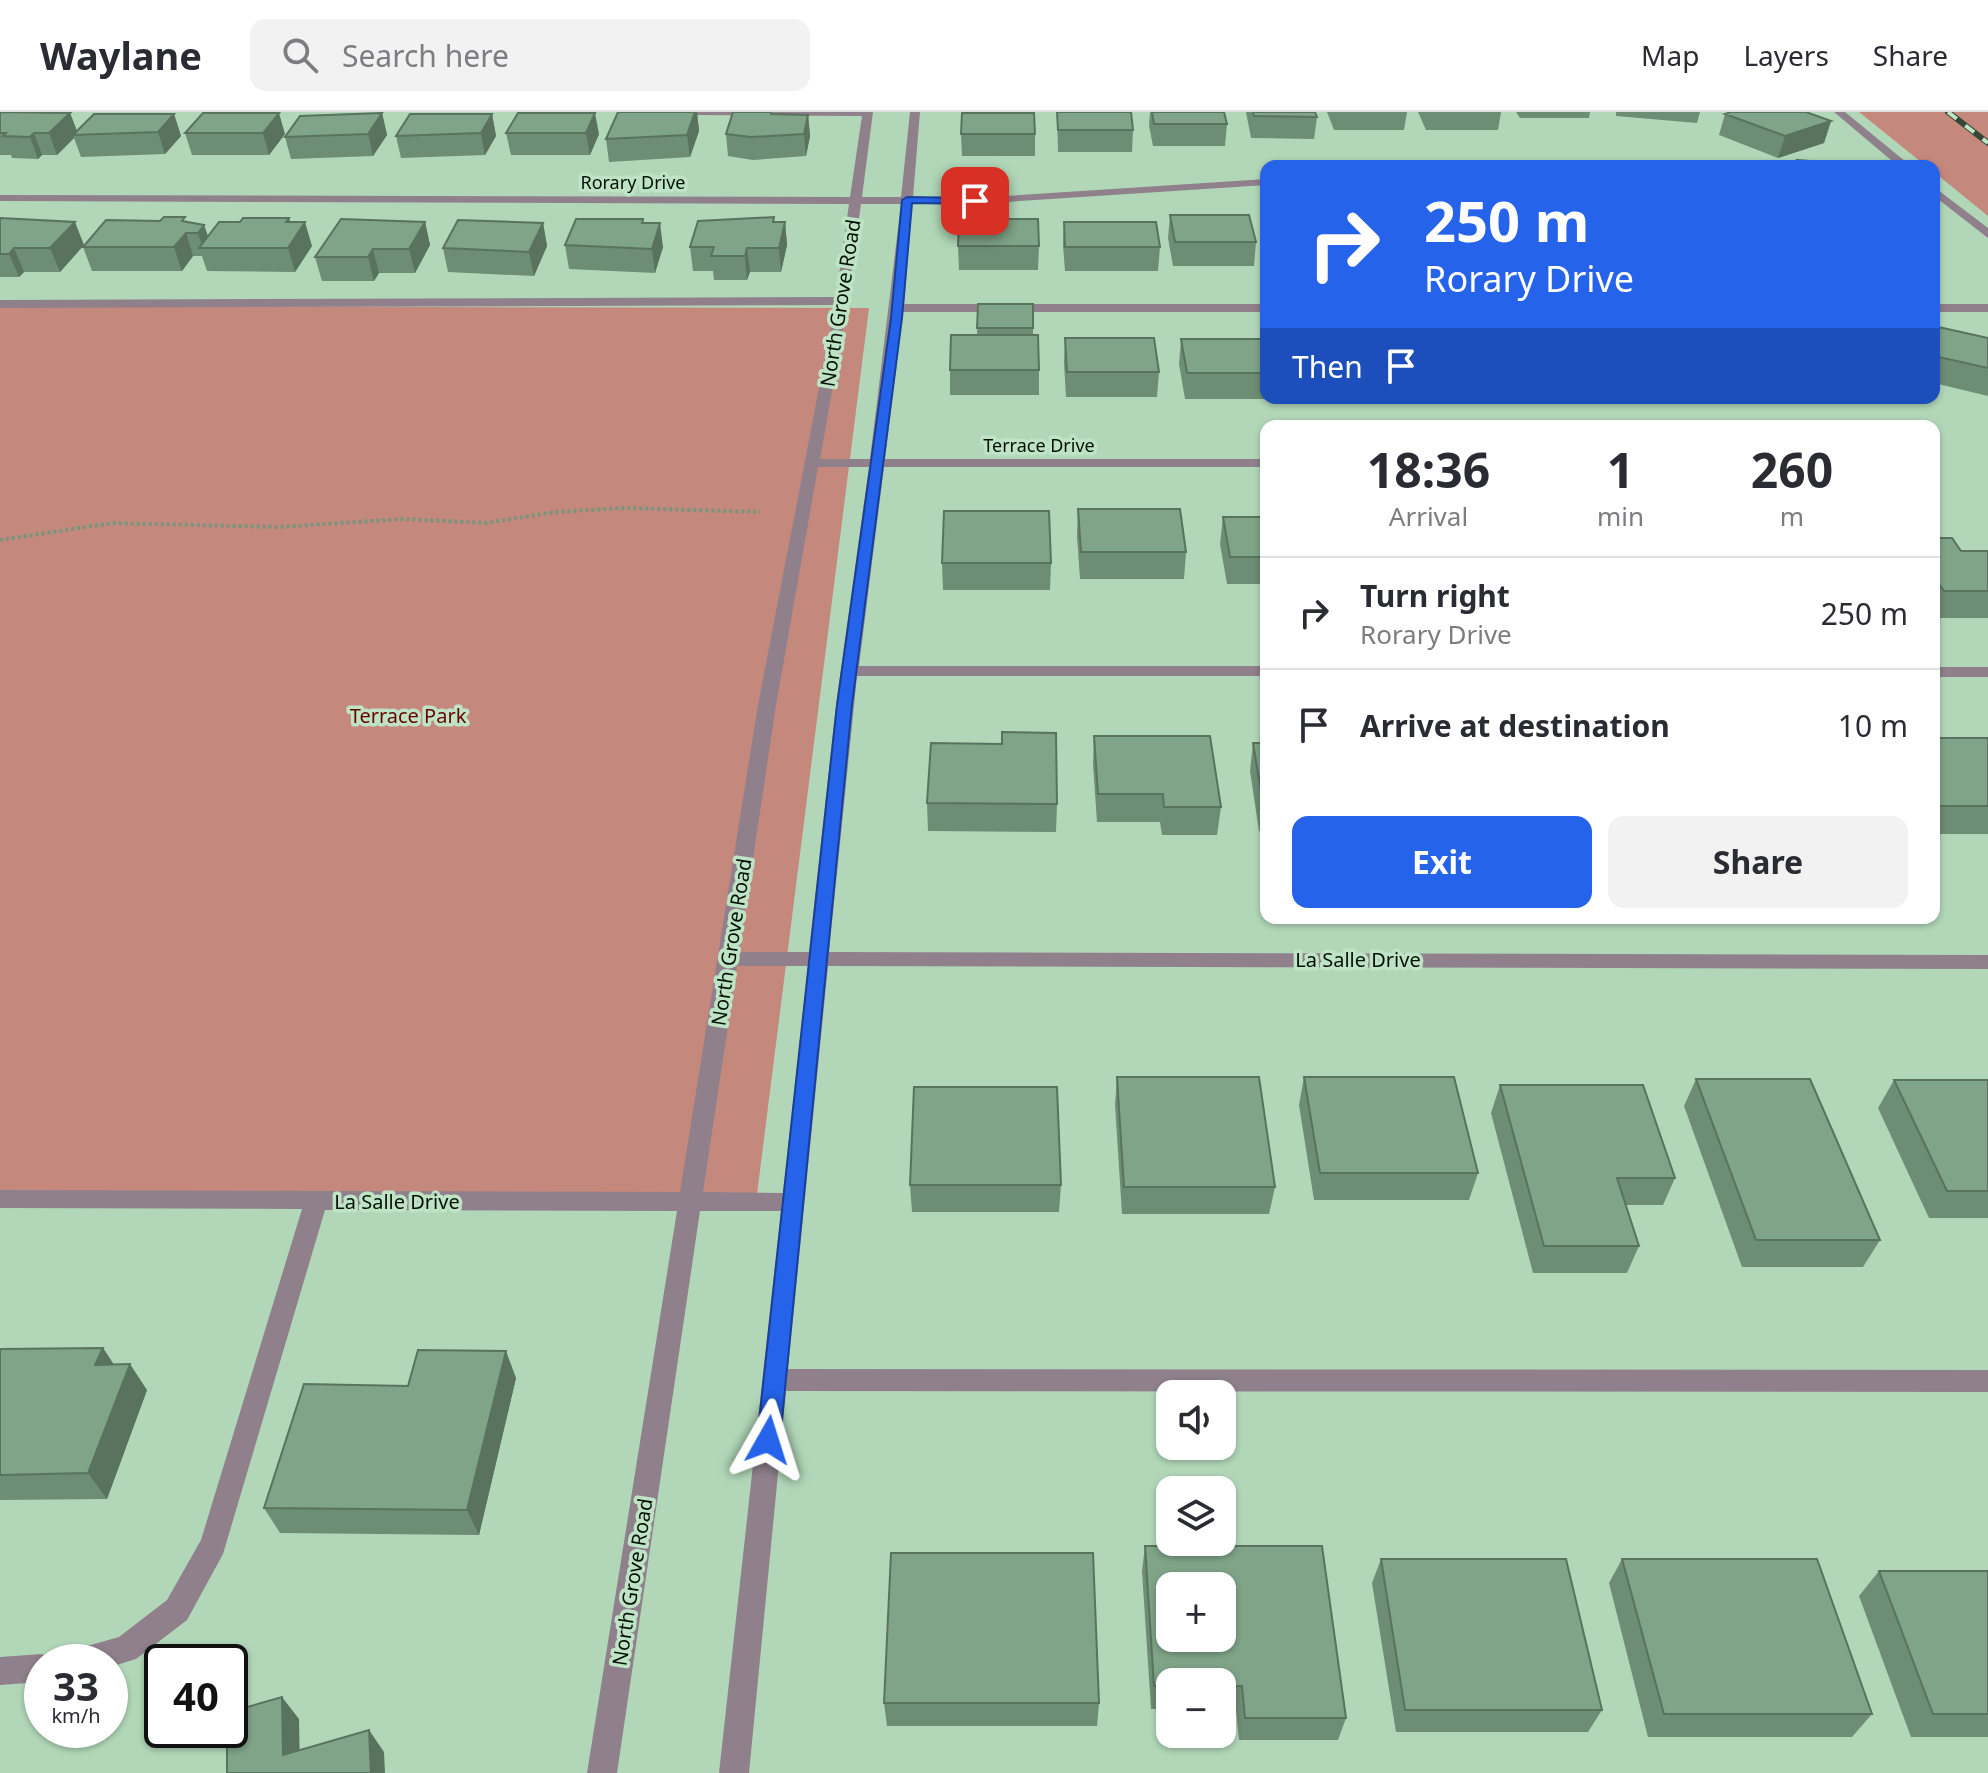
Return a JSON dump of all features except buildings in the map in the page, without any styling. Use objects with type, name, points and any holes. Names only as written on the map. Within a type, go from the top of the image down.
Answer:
[{"type":"street","points":[[696,112],[868,112]]},
{"type":"street","name":"North Grove Road","points":[[602,1773],[767,705],[841,301],[868,112]]},
{"type":"street","points":[[734,1773],[849,671],[897,308],[915,112]]},
{"type":"street","points":[[1839,112],[1898,160]]},
{"type":"street","name":"Rorary Drive","points":[[0,198],[975,201],[1260,182]]},
{"type":"street","points":[[1940,195],[1988,234]]},
{"type":"street","points":[[0,304],[841,301]]},
{"type":"street","points":[[897,308],[1260,308]]},
{"type":"street","points":[[1940,308],[1988,308]]},
{"type":"street","name":"Terrace Drive","points":[[812,463],[1260,463]]},
{"type":"street","points":[[849,671],[1260,671]]},
{"type":"street","points":[[1940,672],[1988,672]]},
{"type":"street","name":"La Salle Drive","points":[[729,959],[1988,962]]},
{"type":"street","name":"La Salle Drive","points":[[0,1199],[794,1202]]},
{"type":"street","points":[[128,1647],[177,1610],[213,1545],[316,1200]]},
{"type":"street","points":[[775,1380],[1988,1381]]},
{"type":"street","points":[[0,1671],[24,1669]]},
{"type":"path","points":[[0,540],[112,523],[279,527],[403,519],[486,523],[555,512],[626,508],[767,512]]},
{"type":"green space","points":[[1859,112],[1988,112],[1988,216],[1940,177],[1940,160],[1919,160]]},
{"type":"green space","name":"Terrace Park","points":[[0,306],[869,308],[756,1202],[0,1199]]},
{"type":"railway","points":[[1948,112],[1988,143]]},
{"type":"route","points":[[768,1440],[845,705],[896,318],[907,200],[975,201]]}]
